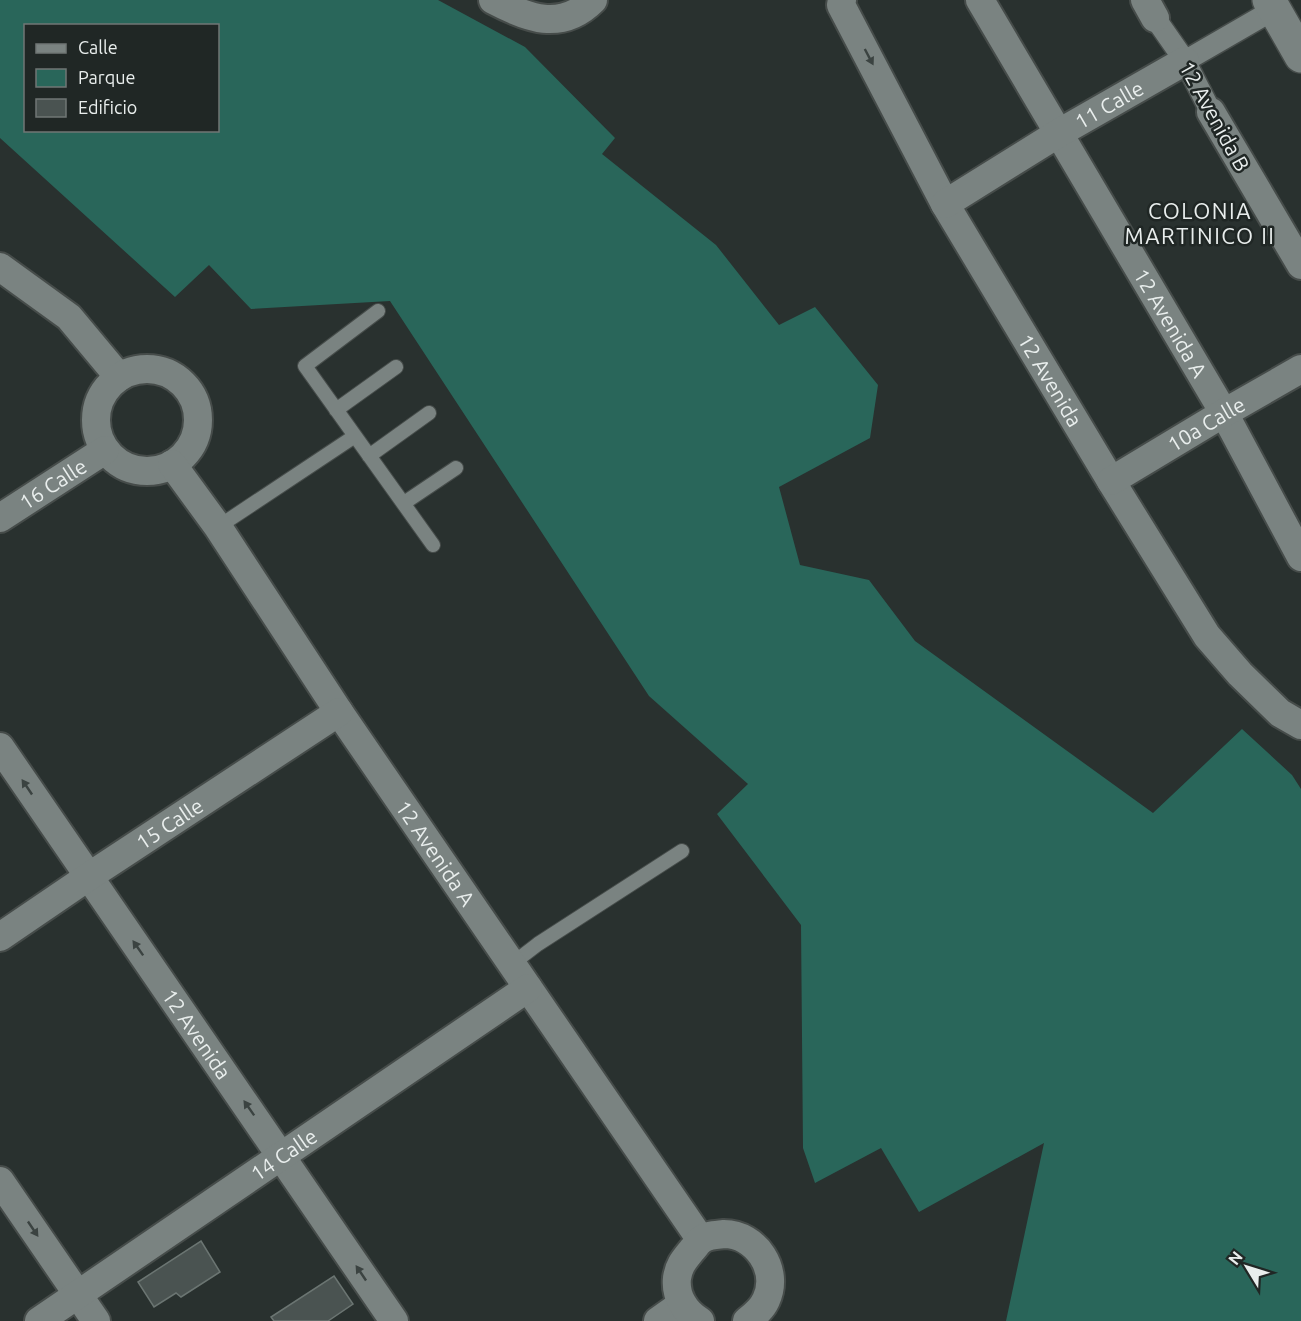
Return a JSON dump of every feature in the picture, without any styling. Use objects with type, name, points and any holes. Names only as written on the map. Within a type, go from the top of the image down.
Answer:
[{"type":"street","points":[[493,0],[519,14],[551,20],[570,15],[593,0]]},
{"type":"street","name":"12 Avenida A","points":[[980,0],[1224,413],[1301,557]]},
{"type":"street","name":"12 Avenida","points":[[842,3],[945,204],[1111,481],[1208,636],[1240,674],[1280,713],[1301,724]]},
{"type":"street","points":[[1272,5],[1301,56]]},
{"type":"street","name":"11 Calle","points":[[945,204],[1059,133],[1185,61],[1272,5]]},
{"type":"street","name":"12 Avenida B","points":[[1150,9],[1185,61],[1211,112],[1301,265]]},
{"type":"street","points":[[0,267],[69,317],[119,377]]},
{"type":"street","points":[[150,369],[166,372],[180,380],[191,393],[198,424],[194,440],[185,454],[172,464],[158,470],[143,471],[122,464],[105,450],[98,435],[95,419],[99,402],[107,388],[119,377],[133,370],[150,369]]},
{"type":"street","name":"10a Calle","points":[[1111,481],[1301,369]]},
{"type":"street","name":"16 Calle","points":[[0,518],[105,450]]},
{"type":"street","name":"12 Avenida A","points":[[172,464],[218,527],[339,712],[701,1240]]},
{"type":"street","name":"15 Calle","points":[[0,937],[88,876],[339,712]]},
{"type":"street","name":"12 Avenida","points":[[0,747],[394,1321]]},
{"type":"street","name":"14 Calle","points":[[39,1321],[528,988]]},
{"type":"street","points":[[0,1181],[96,1321]]},
{"type":"street","points":[[658,1321],[691,1312],[676,1285],[679,1266],[701,1240],[714,1235],[736,1236],[755,1246],[764,1257],[769,1271],[770,1285],[757,1318]]},
{"type":"lane","points":[[378,311],[305,366],[433,545]]},
{"type":"lane","points":[[336,410],[396,367]]},
{"type":"lane","points":[[369,456],[429,413]]},
{"type":"lane","points":[[218,527],[355,436]]},
{"type":"lane","points":[[404,503],[456,468]]},
{"type":"lane","points":[[512,964],[538,944],[682,851]]},
{"type":"green space","points":[[0,0],[438,0],[525,47],[615,138],[602,154],[716,245],[779,325],[815,307],[878,385],[870,438],[779,487],[800,565],[869,580],[915,641],[1153,813],[1242,729],[1292,775],[1301,789],[1301,1321],[1006,1321],[1044,1143],[919,1212],[881,1148],[815,1183],[803,1148],[801,925],[717,814],[748,784],[649,696],[390,301],[251,309],[209,265],[175,297],[0,138]]},
{"type":"building","points":[[201,1241],[220,1272],[181,1297],[176,1293],[154,1307],[138,1282]]},
{"type":"building","points":[[334,1276],[353,1304],[328,1321],[274,1321],[271,1317]]},
{"type":"district","name":"COLONIA MARTINICO II","points":[[1200,222]]}]
